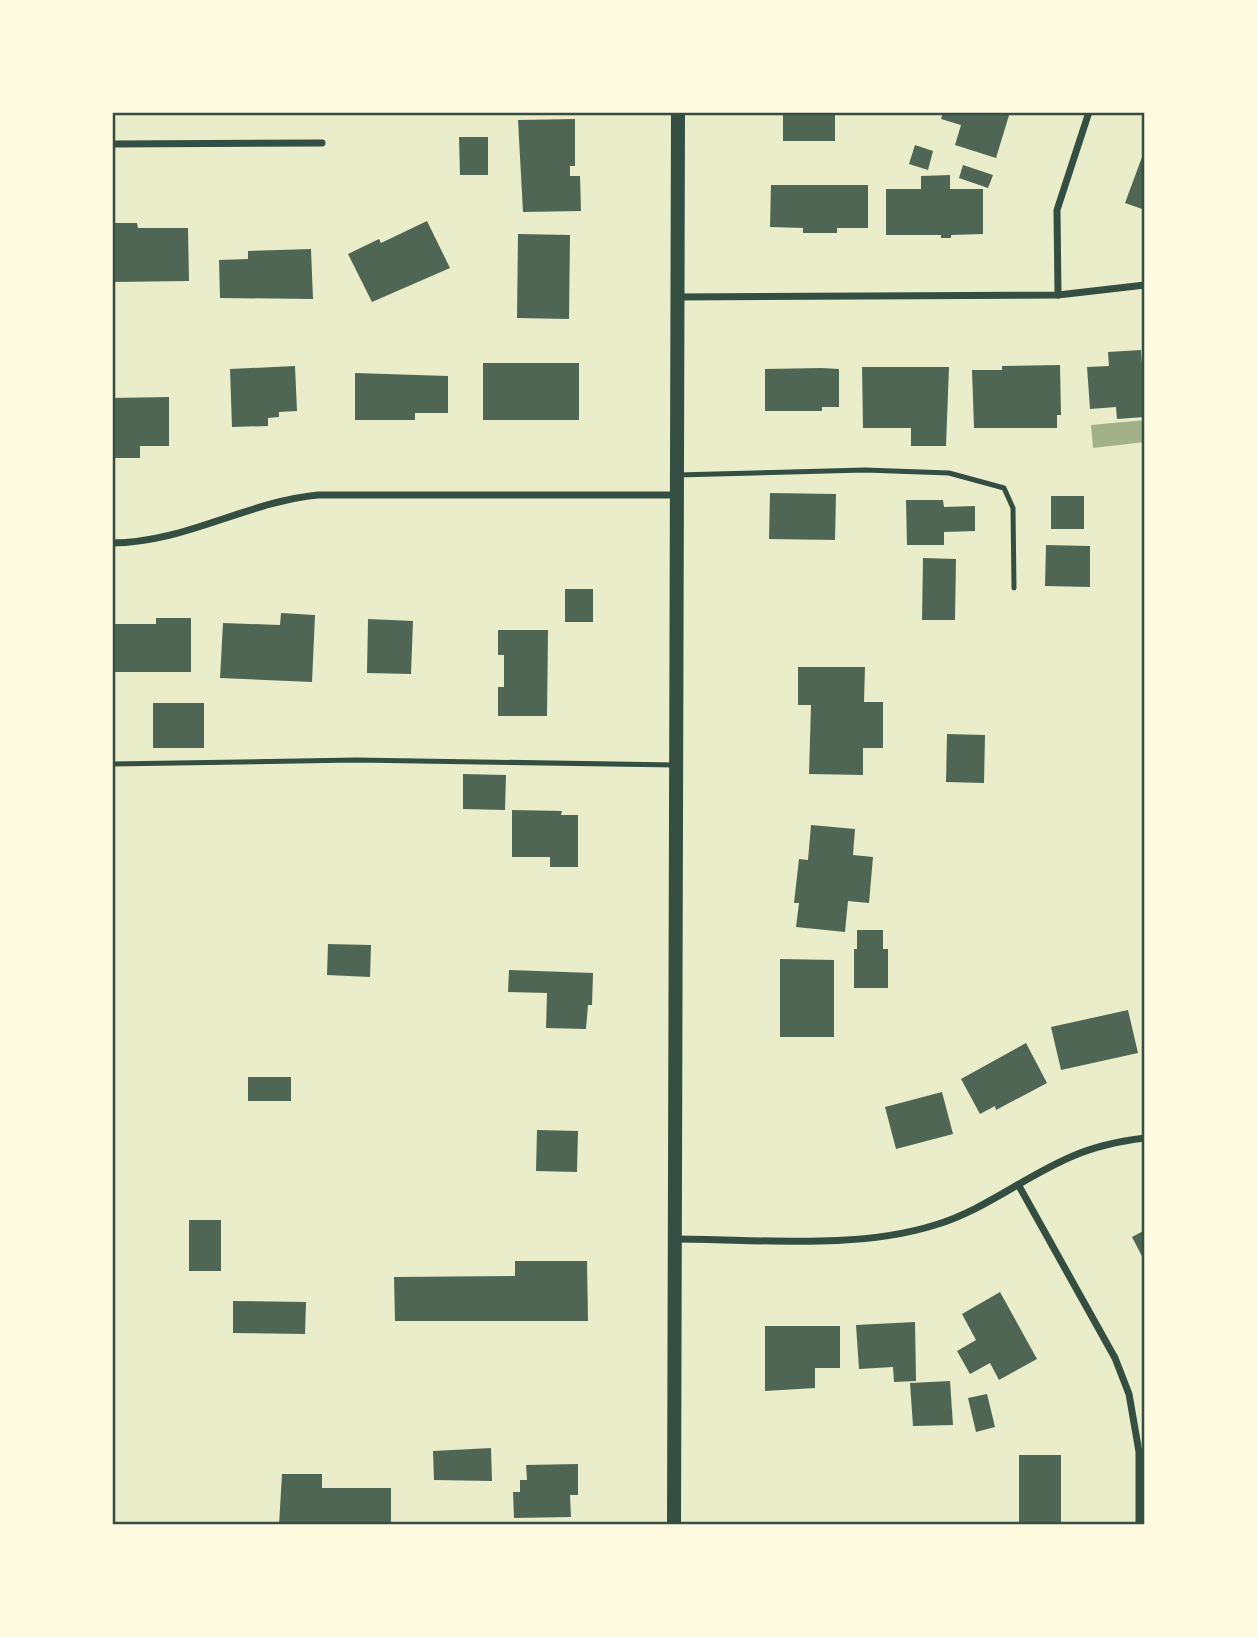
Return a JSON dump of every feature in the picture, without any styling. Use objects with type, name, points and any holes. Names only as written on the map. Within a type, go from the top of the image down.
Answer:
[{"type":"main road","points":[[674,1525],[678,112]]},
{"type":"street","points":[[1058,295],[1057,210],[1089,112]]},
{"type":"street","points":[[112,144],[322,143]]},
{"type":"street","points":[[677,297],[1058,295],[1145,285]]},
{"type":"street","points":[[112,543],[164,538],[277,500],[318,495],[677,495]]},
{"type":"street","points":[[675,1239],[881,1237],[935,1225],[992,1202],[1072,1156],[1124,1141],[1145,1138]]},
{"type":"street","points":[[1019,1186],[1115,1359],[1129,1394],[1138,1443],[1139,1525]]},
{"type":"lane","points":[[677,475],[864,470],[949,473],[1004,488],[1013,508],[1014,588]]},
{"type":"lane","points":[[112,764],[370,760],[676,765]]},
{"type":"shaded area","points":[[1145,420],[1145,442],[1093,448],[1091,425]]},
{"type":"building","points":[[783,112],[835,112],[835,141],[783,141]]},
{"type":"building","points":[[943,112],[1010,112],[996,158],[955,145],[961,125],[941,119]]},
{"type":"building","points":[[575,119],[575,166],[570,166],[570,176],[580,176],[581,211],[523,212],[518,120]]},
{"type":"building","points":[[459,137],[488,137],[488,175],[460,175]]},
{"type":"building","points":[[915,145],[933,151],[928,170],[909,164]]},
{"type":"building","points":[[1145,149],[1145,210],[1125,203]]},
{"type":"building","points":[[963,165],[993,175],[988,188],[959,178]]},
{"type":"building","points":[[950,175],[950,189],[983,189],[983,234],[951,235],[951,238],[941,238],[941,235],[886,235],[886,189],[921,189],[921,176]]},
{"type":"building","points":[[771,185],[868,185],[868,228],[837,228],[837,233],[803,233],[803,228],[770,227]]},
{"type":"building","points":[[427,221],[450,268],[372,302],[348,254],[379,239],[381,243]]},
{"type":"building","points":[[112,223],[137,223],[138,228],[188,228],[189,281],[112,282]]},
{"type":"building","points":[[518,234],[570,235],[569,319],[517,318]]},
{"type":"building","points":[[311,249],[313,299],[220,298],[219,260],[248,259],[248,251]]},
{"type":"building","points":[[1141,350],[1142,364],[1145,364],[1145,417],[1117,419],[1116,407],[1090,409],[1087,367],[1109,366],[1108,352]]},
{"type":"building","points":[[483,363],[579,363],[579,420],[483,420]]},
{"type":"building","points":[[1060,365],[1061,415],[1057,415],[1057,428],[974,428],[972,370],[1002,370],[1002,366]]},
{"type":"building","points":[[295,366],[297,411],[279,412],[279,417],[268,418],[268,426],[232,427],[230,369]]},
{"type":"building","points":[[862,367],[949,367],[946,446],[911,446],[911,428],[863,428]]},
{"type":"building","points":[[765,369],[839,369],[839,407],[822,407],[822,411],[765,411]]},
{"type":"building","points":[[355,373],[448,376],[448,413],[415,413],[415,420],[355,420]]},
{"type":"building","points":[[169,397],[169,446],[140,446],[140,458],[112,458],[112,398]]},
{"type":"building","points":[[770,493],[836,494],[835,540],[769,539]]},
{"type":"building","points":[[1051,496],[1084,496],[1084,529],[1051,529]]},
{"type":"building","points":[[906,500],[943,500],[944,507],[975,506],[975,531],[944,532],[944,545],[907,545]]},
{"type":"building","points":[[1046,545],[1090,546],[1090,587],[1045,586]]},
{"type":"building","points":[[923,558],[956,559],[955,620],[922,620]]},
{"type":"building","points":[[565,589],[593,589],[593,622],[565,622]]},
{"type":"building","points":[[281,613],[315,615],[312,682],[220,678],[223,623],[280,625]]},
{"type":"building","points":[[156,618],[191,618],[191,672],[112,672],[112,624],[156,624]]},
{"type":"building","points":[[368,619],[413,621],[411,674],[367,673]]},
{"type":"building","points":[[498,630],[548,630],[547,716],[498,716],[498,687],[504,687],[504,655],[498,655]]},
{"type":"building","points":[[798,667],[865,667],[864,702],[883,702],[883,748],[863,748],[863,775],[809,774],[811,705],[798,705]]},
{"type":"building","points":[[153,703],[204,703],[204,748],[153,748]]},
{"type":"building","points":[[947,734],[985,735],[984,783],[946,782]]},
{"type":"building","points":[[463,774],[506,775],[505,810],[463,809]]},
{"type":"building","points":[[512,810],[562,811],[561,815],[578,815],[578,867],[550,867],[550,857],[512,857]]},
{"type":"building","points":[[811,825],[855,829],[853,855],[873,857],[869,903],[848,901],[845,932],[796,927],[799,903],[794,903],[799,859],[808,860]]},
{"type":"building","points":[[857,930],[883,930],[883,949],[888,949],[888,988],[854,988]]},
{"type":"building","points":[[328,944],[371,945],[370,977],[327,975]]},
{"type":"building","points":[[780,959],[834,960],[834,1037],[780,1037]]},
{"type":"building","points":[[509,970],[593,973],[592,1005],[588,1005],[586,1029],[546,1028],[547,993],[508,992]]},
{"type":"building","points":[[1128,1010],[1138,1053],[1061,1070],[1051,1027]]},
{"type":"building","points":[[1026,1043],[1047,1083],[996,1110],[995,1106],[980,1114],[961,1079]]},
{"type":"building","points":[[248,1077],[291,1077],[291,1101],[248,1101]]},
{"type":"building","points":[[942,1092],[953,1134],[896,1149],[885,1107]]},
{"type":"building","points":[[537,1130],[578,1131],[577,1172],[536,1171]]},
{"type":"building","points":[[189,1220],[221,1220],[221,1271],[189,1271]]},
{"type":"building","points":[[1145,1230],[1145,1262],[1132,1237]]},
{"type":"building","points":[[515,1261],[587,1261],[588,1321],[395,1321],[394,1277],[515,1276]]},
{"type":"building","points":[[1000,1292],[1037,1359],[999,1380],[990,1363],[970,1374],[957,1351],[976,1340],[962,1314]]},
{"type":"building","points":[[233,1301],[306,1302],[305,1334],[233,1333]]},
{"type":"building","points":[[915,1322],[916,1381],[894,1382],[893,1367],[859,1369],[856,1325]]},
{"type":"building","points":[[765,1326],[840,1326],[840,1368],[815,1368],[815,1388],[765,1391]]},
{"type":"building","points":[[950,1381],[953,1425],[913,1426],[910,1383]]},
{"type":"building","points":[[987,1394],[995,1427],[976,1432],[968,1398]]},
{"type":"building","points":[[491,1448],[492,1481],[434,1480],[433,1451]]},
{"type":"building","points":[[1019,1455],[1061,1455],[1061,1525],[1019,1525]]},
{"type":"building","points":[[578,1464],[578,1495],[570,1495],[571,1517],[514,1518],[513,1492],[520,1492],[520,1480],[527,1480],[526,1465]]},
{"type":"building","points":[[282,1474],[322,1474],[322,1488],[391,1488],[391,1525],[279,1525]]}]
